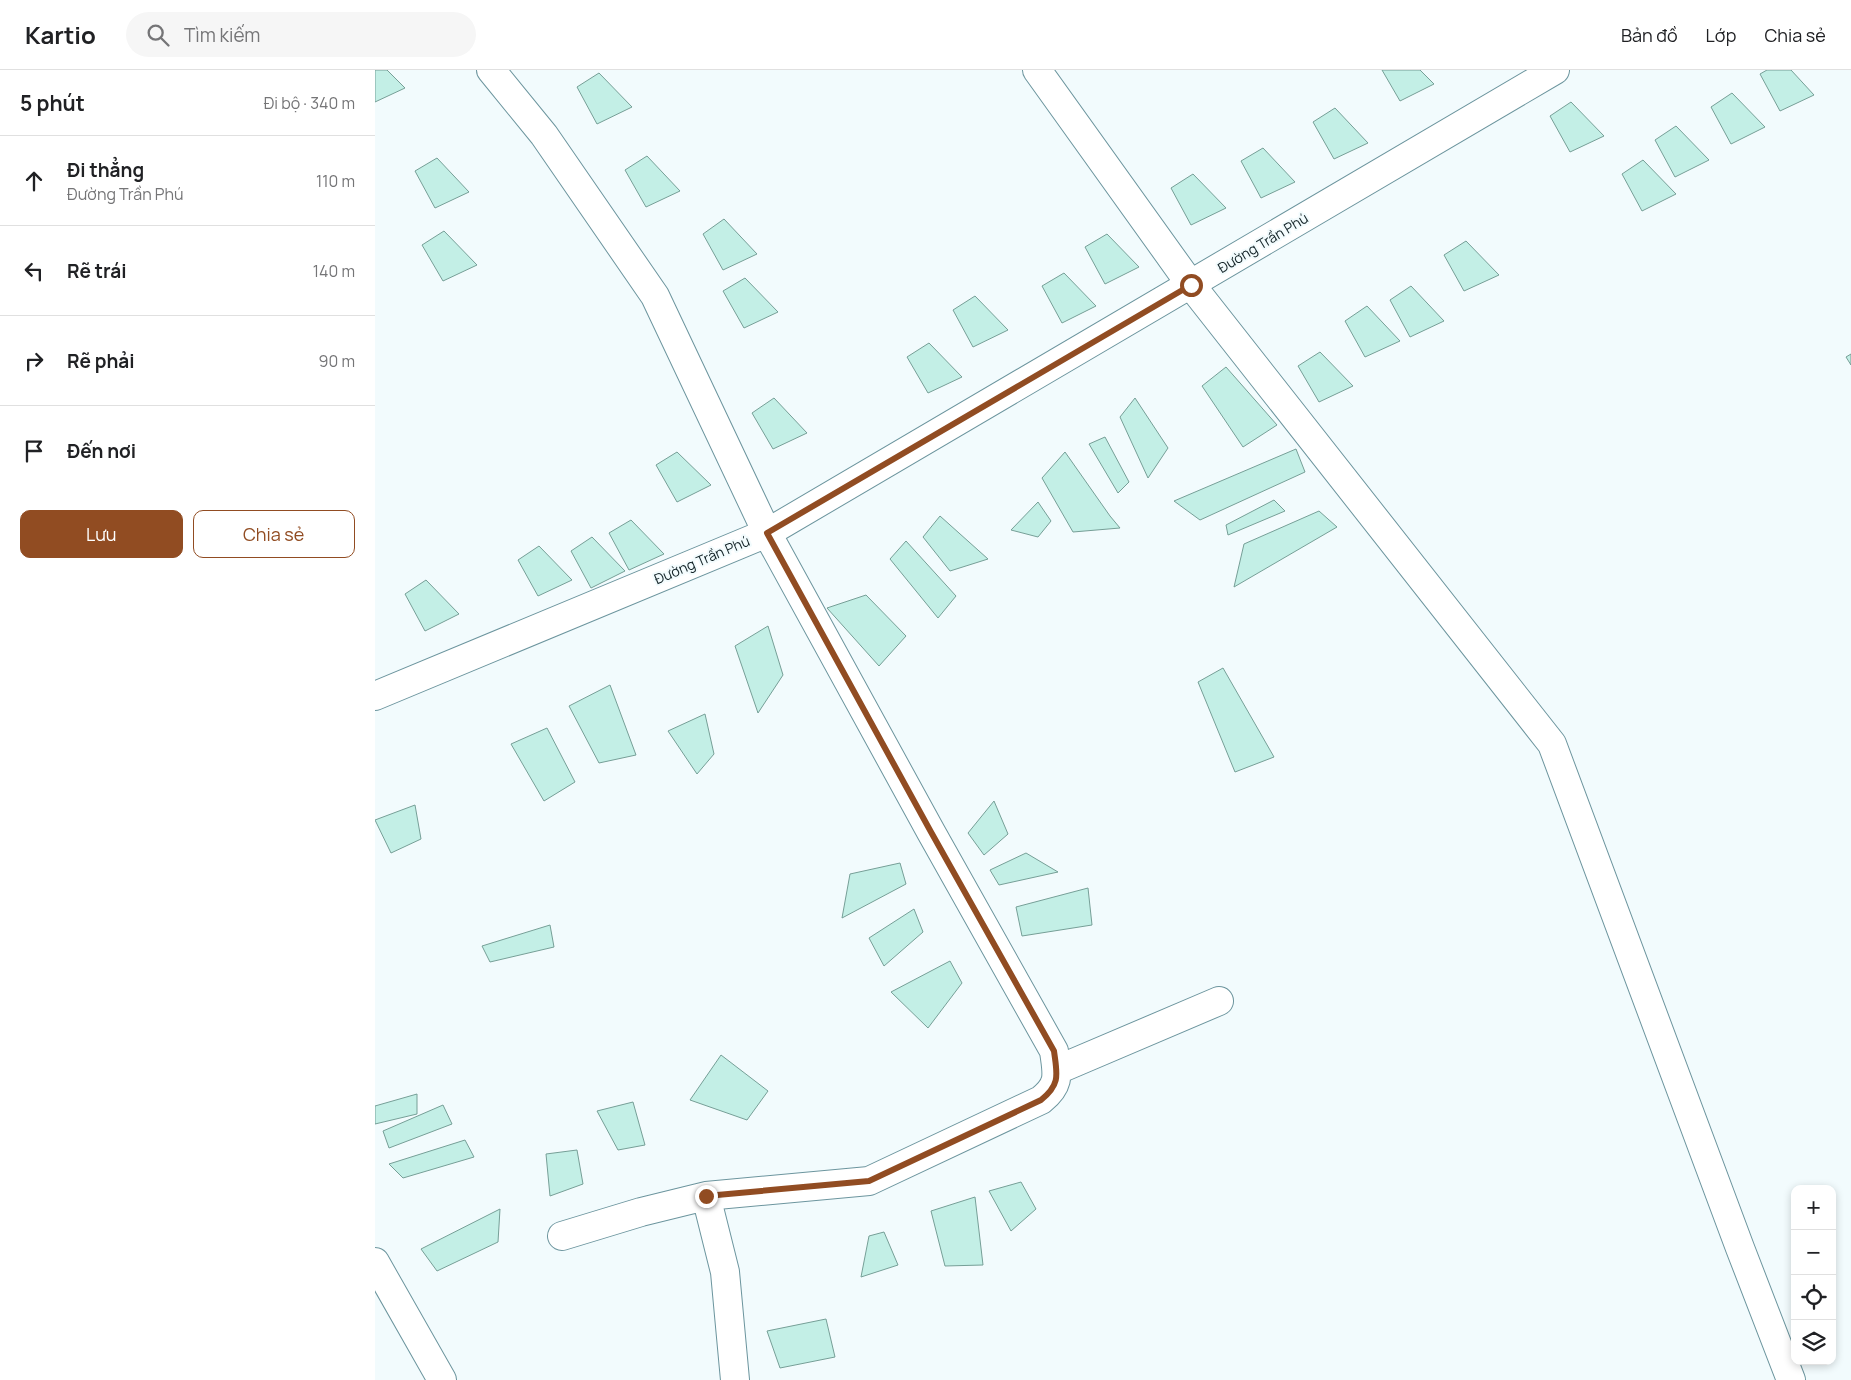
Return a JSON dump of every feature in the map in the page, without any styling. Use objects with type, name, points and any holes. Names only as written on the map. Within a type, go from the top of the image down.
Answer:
[{"type":"street","points":[[491,70],[543,135],[655,296],[767,533],[1054,1051],[1057,1070],[1056,1080],[1051,1092],[1041,1100],[869,1181],[706,1196],[641,1212],[562,1236]]},
{"type":"street","points":[[1037,70],[1191,285],[1552,744],[1791,1380]]},
{"type":"street","name":"Đường Trần Phú","points":[[375,696],[767,533],[1555,70]]},
{"type":"street","points":[[1057,1070],[1219,1001]]},
{"type":"street","points":[[706,1196],[725,1272],[735,1380]]},
{"type":"street","points":[[375,1262],[442,1380]]},
{"type":"building","points":[[375,70],[387,70],[405,88],[375,102]]},
{"type":"building","points":[[1382,70],[1420,70],[1434,84],[1400,101]]},
{"type":"building","points":[[1767,70],[1791,70],[1814,95],[1780,111],[1760,74]]},
{"type":"building","points":[[599,73],[632,107],[597,124],[577,87]]},
{"type":"building","points":[[1732,93],[1765,127],[1731,144],[1711,107]]},
{"type":"building","points":[[1571,102],[1604,136],[1570,152],[1550,116]]},
{"type":"building","points":[[1335,108],[1368,143],[1334,159],[1313,122]]},
{"type":"building","points":[[1676,126],[1709,160],[1675,177],[1655,140]]},
{"type":"building","points":[[1263,148],[1295,182],[1261,198],[1241,161]]},
{"type":"building","points":[[647,156],[680,191],[646,207],[625,170]]},
{"type":"building","points":[[437,158],[469,192],[435,208],[415,171]]},
{"type":"building","points":[[1643,160],[1676,194],[1642,211],[1622,174]]},
{"type":"building","points":[[1193,174],[1226,208],[1191,225],[1171,188]]},
{"type":"building","points":[[724,219],[757,254],[723,270],[703,234]]},
{"type":"building","points":[[444,231],[477,265],[443,281],[422,245]]},
{"type":"building","points":[[1107,234],[1139,267],[1105,284],[1085,247]]},
{"type":"building","points":[[1466,241],[1499,275],[1464,291],[1444,255]]},
{"type":"building","points":[[1064,273],[1096,306],[1062,323],[1042,286]]},
{"type":"building","points":[[745,278],[778,312],[744,328],[723,291]]},
{"type":"building","points":[[1411,286],[1444,321],[1410,337],[1390,300]]},
{"type":"building","points":[[975,296],[1008,330],[973,347],[953,310]]},
{"type":"building","points":[[1367,306],[1400,341],[1365,357],[1345,321]]},
{"type":"building","points":[[929,343],[962,377],[928,393],[907,357]]},
{"type":"building","points":[[1320,352],[1353,386],[1319,402],[1298,366]]},
{"type":"building","points":[[1851,354],[1851,365],[1846,357]]},
{"type":"building","points":[[1226,367],[1277,425],[1243,447],[1202,386]]},
{"type":"building","points":[[774,398],[807,433],[773,449],[752,413]]},
{"type":"building","points":[[1135,398],[1168,448],[1148,478],[1120,417]]},
{"type":"building","points":[[1105,437],[1129,482],[1118,493],[1089,444]]},
{"type":"building","points":[[1296,449],[1305,472],[1200,520],[1174,501]]},
{"type":"building","points":[[677,452],[711,485],[677,502],[656,465]]},
{"type":"building","points":[[1065,452],[1120,528],[1073,532],[1042,478]]},
{"type":"building","points":[[1274,500],[1285,511],[1228,535],[1226,525]]},
{"type":"building","points":[[1038,502],[1051,521],[1038,537],[1011,530]]},
{"type":"building","points":[[1319,511],[1337,527],[1234,587],[1244,544]]},
{"type":"building","points":[[940,516],[988,559],[950,571],[923,537]]},
{"type":"building","points":[[631,520],[664,554],[629,570],[609,533]]},
{"type":"building","points":[[592,537],[625,571],[591,588],[571,551]]},
{"type":"building","points":[[906,541],[956,596],[938,618],[890,559]]},
{"type":"building","points":[[539,546],[572,580],[538,596],[518,560]]},
{"type":"building","points":[[426,580],[459,614],[425,631],[405,594]]},
{"type":"building","points":[[866,595],[906,636],[879,666],[827,608]]},
{"type":"building","points":[[768,626],[783,675],[758,713],[735,646]]},
{"type":"building","points":[[1223,668],[1274,757],[1235,772],[1198,682]]},
{"type":"building","points":[[610,685],[636,755],[599,763],[569,706]]},
{"type":"building","points":[[705,714],[714,754],[697,774],[668,731]]},
{"type":"building","points":[[547,728],[575,782],[544,801],[511,744]]},
{"type":"building","points":[[994,801],[1008,834],[984,855],[968,833]]},
{"type":"building","points":[[415,805],[421,839],[391,853],[375,820]]},
{"type":"building","points":[[1026,853],[1058,872],[999,885],[990,870]]},
{"type":"building","points":[[900,863],[906,884],[842,918],[850,874]]},
{"type":"building","points":[[1088,888],[1092,925],[1022,936],[1016,907]]},
{"type":"building","points":[[914,909],[923,932],[884,966],[869,938]]},
{"type":"building","points":[[550,925],[554,947],[490,962],[482,946]]},
{"type":"building","points":[[950,961],[962,983],[928,1028],[891,992]]},
{"type":"building","points":[[721,1055],[768,1091],[747,1120],[690,1100]]},
{"type":"building","points":[[417,1094],[417,1114],[375,1124],[375,1106]]},
{"type":"building","points":[[633,1102],[645,1145],[618,1150],[597,1111]]},
{"type":"building","points":[[443,1105],[452,1124],[389,1148],[383,1131]]},
{"type":"building","points":[[465,1140],[474,1157],[403,1178],[389,1164]]},
{"type":"building","points":[[577,1150],[583,1184],[550,1196],[546,1154]]},
{"type":"building","points":[[1021,1182],[1036,1209],[1011,1231],[989,1191]]},
{"type":"building","points":[[975,1197],[983,1265],[945,1266],[931,1211]]},
{"type":"building","points":[[500,1209],[498,1242],[437,1271],[421,1249]]},
{"type":"building","points":[[884,1232],[898,1265],[861,1277],[869,1236]]},
{"type":"building","points":[[826,1319],[835,1357],[780,1368],[767,1331]]},
{"type":"route","points":[[706,1196],[869,1181],[1041,1100],[1051,1092],[1056,1080],[1057,1070],[1054,1051],[767,533],[1191,285]]}]
